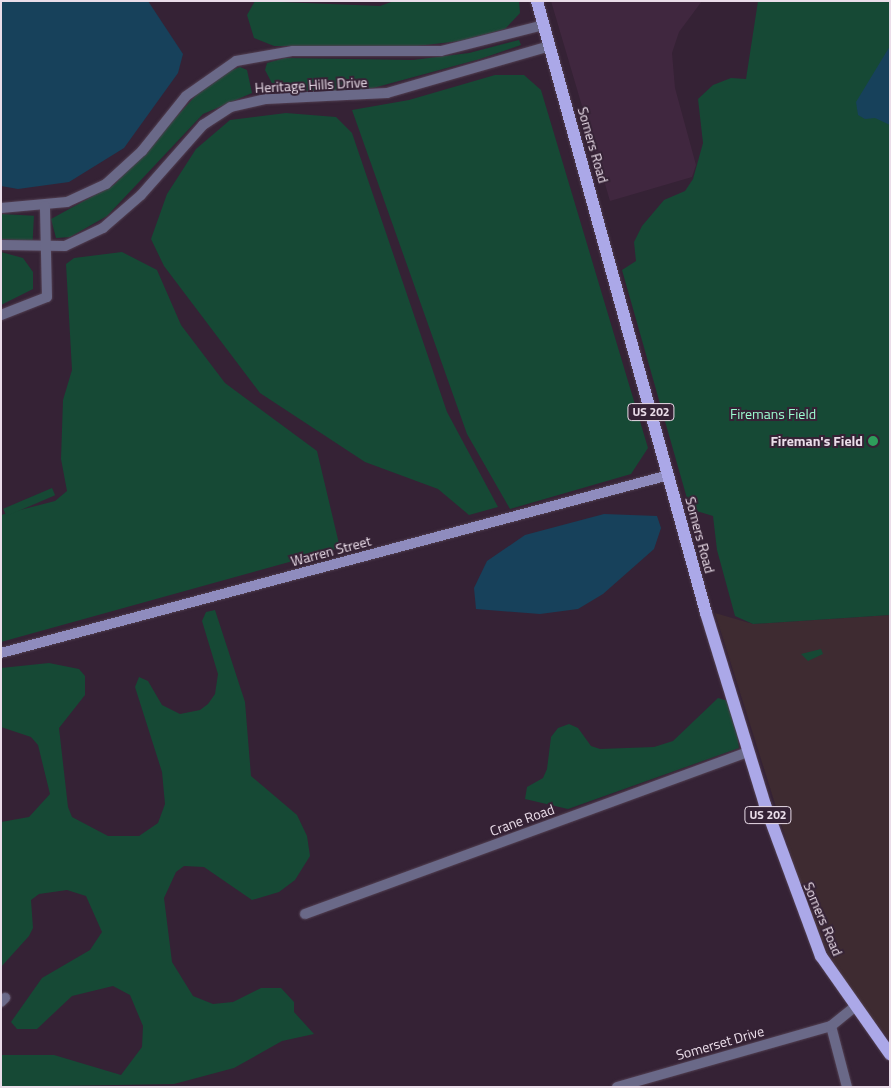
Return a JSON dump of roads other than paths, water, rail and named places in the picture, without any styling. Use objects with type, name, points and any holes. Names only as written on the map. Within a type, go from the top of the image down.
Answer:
[{"type":"main road","name":"Somers Road","points":[[537,1],[748,752],[809,930],[853,1008],[890,1054]]},
{"type":"street","points":[[1,208],[45,206],[67,202],[106,184],[142,151],[191,91],[236,61],[293,51],[441,51],[544,25]]},
{"type":"street","name":"Heritage Hills Drive","points":[[1,245],[46,249],[65,246],[103,228],[141,195],[203,124],[231,107],[266,100],[387,93],[550,46]]},
{"type":"street","points":[[1,315],[47,297],[45,206]]},
{"type":"street","name":"Warren Street","points":[[1,653],[669,475]]},
{"type":"street","name":"Crane Road","points":[[306,914],[748,752]]},
{"type":"street","points":[[847,1087],[831,1026],[853,1008]]},
{"type":"street","name":"Somerset Drive","points":[[617,1087],[831,1026]]},
{"type":"water","points":[[1,1],[148,1],[183,54],[178,73],[124,148],[69,182],[18,189],[1,186]]},
{"type":"water","points":[[890,46],[890,125],[875,118],[865,119],[858,115],[856,102]]},
{"type":"water","points":[[604,514],[657,516],[661,528],[654,549],[603,594],[578,609],[540,614],[476,609],[474,588],[487,561],[525,535]]},
{"type":"place","name":"Fireman's Field","points":[[873,441]]},
{"type":"park label","name":"Firemans Field","points":[[773,414]]}]
